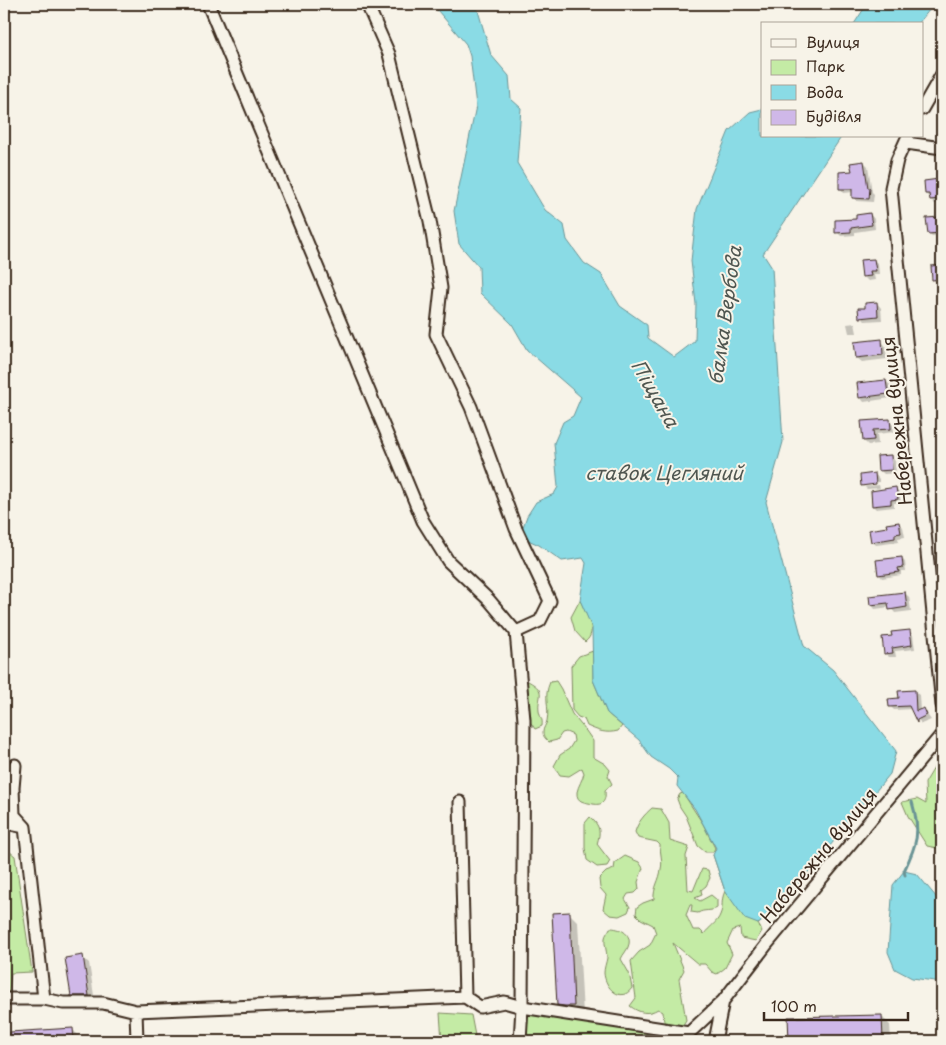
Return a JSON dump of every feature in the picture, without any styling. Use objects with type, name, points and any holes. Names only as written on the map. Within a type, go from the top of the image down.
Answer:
[{"type":"street","points":[[208,4],[423,522],[448,561],[489,600],[516,632],[524,720],[522,1007],[520,1041]]},
{"type":"street","points":[[367,4],[390,54],[430,222],[441,288],[436,334],[471,407],[516,529],[550,601],[540,621],[516,632]]},
{"type":"street","points":[[924,106],[942,74]]},
{"type":"street","points":[[907,140],[942,148]]},
{"type":"street","name":"Набережна вулиця","points":[[907,140],[897,160],[891,188],[942,705]]},
{"type":"street","name":"Набережна вулиця","points":[[689,1033],[723,1000],[767,944],[942,734]]},
{"type":"street","points":[[15,765],[13,788],[14,814],[25,827],[44,999]]},
{"type":"street","points":[[460,802],[465,997]]},
{"type":"street","points":[[4,824],[25,827]]},
{"type":"street","points":[[4,999],[44,999],[63,1003],[103,1003],[136,1011],[465,997],[480,1007],[504,1002],[522,1007],[689,1033]]},
{"type":"street","points":[[715,1041],[723,1000]]},
{"type":"street","points":[[136,1011],[137,1041]]},
{"type":"street","points":[[670,1041],[689,1033]]},
{"type":"green space","points":[[580,600],[591,628],[589,638],[585,642],[575,631],[571,617]]},
{"type":"green space","points":[[593,651],[593,680],[607,713],[622,726],[618,731],[602,732],[587,726],[584,719],[578,717],[572,710],[571,666],[579,656]]},
{"type":"green space","points":[[528,681],[540,691],[539,711],[542,726],[535,729],[527,717],[530,703],[526,697],[524,685]]},
{"type":"green space","points":[[556,681],[572,714],[593,741],[593,757],[605,764],[610,770],[608,776],[612,784],[605,790],[605,799],[600,804],[585,802],[577,796],[584,773],[582,768],[569,776],[560,775],[554,766],[560,755],[569,749],[574,741],[573,735],[566,732],[562,733],[557,740],[549,742],[544,735],[543,731],[548,716],[548,688],[550,682]]},
{"type":"green space","points":[[942,759],[942,849],[927,846],[908,816],[902,802],[917,799],[926,804],[925,783],[937,763]]},
{"type":"green space","points":[[683,793],[703,824],[715,848],[713,852],[705,852],[698,846],[677,799]]},
{"type":"green space","points":[[652,808],[661,809],[669,823],[670,841],[689,847],[686,856],[688,890],[693,891],[702,869],[708,870],[710,878],[706,886],[701,890],[702,895],[695,898],[700,901],[711,895],[717,900],[717,908],[698,913],[691,912],[692,905],[690,905],[686,915],[693,930],[700,930],[704,934],[719,918],[721,912],[725,891],[713,855],[761,922],[758,924],[762,931],[756,941],[741,938],[740,928],[733,930],[727,943],[732,954],[725,968],[717,974],[712,972],[705,964],[698,964],[673,943],[684,970],[679,979],[686,1020],[682,1026],[664,1023],[663,1012],[658,1009],[644,1012],[630,1006],[636,998],[631,961],[639,952],[650,945],[656,933],[653,925],[636,914],[637,907],[654,899],[662,866],[660,845],[657,842],[638,838],[635,832],[646,813]]},
{"type":"green space","points":[[590,817],[599,829],[597,844],[610,861],[607,866],[597,867],[587,860],[585,823]]},
{"type":"green space","points":[[4,847],[15,856],[32,972],[11,973],[8,999],[4,999]]},
{"type":"green space","points":[[625,856],[639,862],[643,868],[638,882],[639,889],[635,893],[628,894],[625,899],[630,907],[628,912],[619,916],[610,915],[603,909],[606,895],[600,888],[599,879],[606,872],[614,869],[615,863]]},
{"type":"green space","points":[[610,928],[624,932],[629,940],[628,948],[621,959],[629,973],[632,988],[623,995],[610,989],[605,979],[604,971],[607,958],[605,938]]},
{"type":"green space","points":[[522,1007],[689,1033],[701,1041],[520,1041]]},
{"type":"green space","points":[[440,1013],[471,1015],[476,1041],[442,1041]]},
{"type":"water","name":"ставок Цегляний","points":[[432,4],[476,4],[491,55],[509,76],[511,99],[521,108],[517,163],[545,210],[564,225],[567,240],[584,263],[601,274],[620,306],[647,325],[648,338],[674,357],[695,341],[696,304],[691,261],[697,209],[729,131],[750,112],[761,109],[761,138],[841,138],[763,254],[772,268],[783,442],[766,502],[804,646],[833,670],[896,751],[890,774],[793,890],[758,924],[745,919],[725,891],[713,855],[716,848],[695,809],[677,786],[678,778],[669,769],[651,757],[639,740],[607,713],[593,680],[592,628],[580,600],[586,563],[583,558],[562,561],[539,545],[526,539],[522,530],[527,516],[536,502],[554,494],[558,487],[554,443],[563,422],[573,416],[581,397],[527,350],[512,324],[480,293],[479,267],[459,244],[454,211],[476,106],[470,56],[466,44]]},
{"type":"water","points":[[867,4],[934,4],[920,22],[855,22]]},
{"type":"water","points":[[904,871],[917,874],[942,904],[942,982],[912,978],[895,969],[888,952],[893,885]]},
{"type":"building","points":[[864,161],[868,188],[870,188],[869,199],[852,198],[852,189],[839,189],[839,172],[852,171],[850,163]]},
{"type":"building","points":[[939,179],[941,199],[930,200],[929,194],[925,194],[924,181]]},
{"type":"building","points":[[870,213],[872,225],[851,228],[851,232],[835,233],[835,220],[856,219],[856,215]]},
{"type":"building","points":[[940,217],[941,233],[928,234],[926,218]]},
{"type":"building","points":[[874,259],[876,271],[870,271],[871,276],[862,277],[860,260]]},
{"type":"building","points":[[942,265],[942,279],[932,280],[931,266]]},
{"type":"building","points":[[877,302],[878,316],[859,318],[858,308],[865,308],[865,303]]},
{"type":"building","points":[[882,339],[883,355],[856,358],[854,342]]},
{"type":"building","points":[[886,380],[888,394],[859,398],[857,383]]},
{"type":"building","points":[[890,419],[891,429],[873,430],[874,440],[863,441],[861,421]]},
{"type":"building","points":[[891,455],[892,470],[878,471],[877,456]]},
{"type":"building","points":[[875,473],[876,484],[861,486],[860,475]]},
{"type":"building","points":[[896,487],[898,499],[891,500],[891,504],[872,506],[871,491]]},
{"type":"building","points":[[899,522],[901,533],[895,534],[895,538],[871,542],[869,530],[887,527],[886,524]]},
{"type":"building","points":[[902,557],[903,567],[898,568],[899,572],[878,575],[876,560]]},
{"type":"building","points":[[905,592],[907,607],[889,610],[888,603],[870,605],[869,596]]},
{"type":"building","points":[[910,630],[912,645],[892,648],[893,653],[884,654],[882,637],[892,636],[891,632]]},
{"type":"building","points":[[915,690],[916,711],[924,708],[927,715],[917,720],[917,723],[909,706],[889,707],[888,699],[899,698],[898,691]]},
{"type":"building","points":[[570,912],[574,1006],[565,1006],[557,1005],[552,913]]},
{"type":"building","points":[[83,955],[89,996],[71,996],[65,958]]},
{"type":"building","points":[[882,1015],[883,1041],[789,1041],[788,1017]]},
{"type":"building","points":[[73,1028],[74,1041],[10,1041],[10,1032]]},
{"type":"waterway","name":"Піщана","points":[[905,875],[904,871],[915,845],[917,830],[912,802]]},
{"type":"water label","name":"балка Вербова","points":[[724,315]]}]
